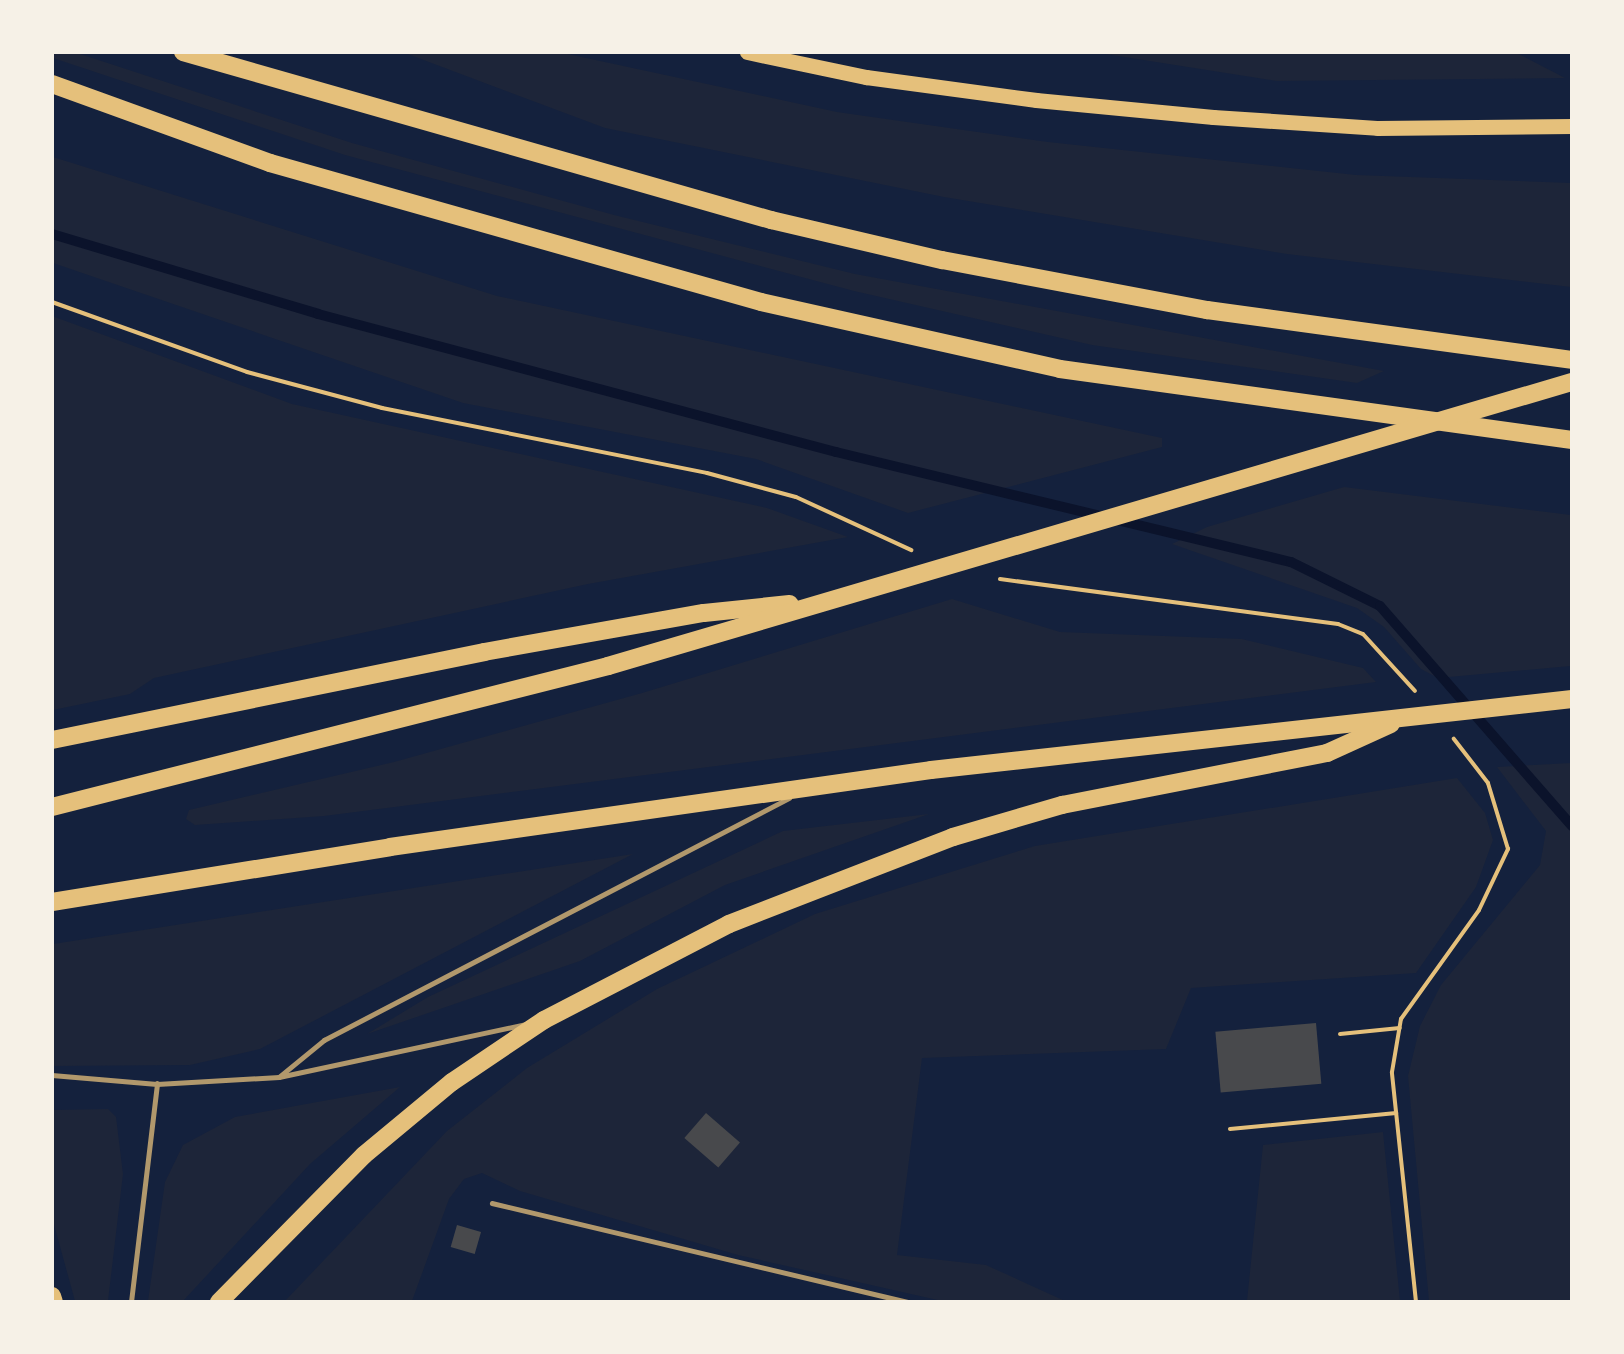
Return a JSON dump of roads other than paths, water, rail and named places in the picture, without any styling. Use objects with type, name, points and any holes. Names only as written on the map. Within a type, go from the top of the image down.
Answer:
[{"type":"highway","points":[[183,52],[771,220],[942,260],[1207,310],[1572,360]]},
{"type":"highway","points":[[52,84],[270,163],[761,302],[1060,369],[1572,440]]},
{"type":"highway","points":[[52,807],[711,636],[1572,382]]},
{"type":"highway","points":[[52,740],[484,652],[704,613],[833,600]]},
{"type":"highway","points":[[52,902],[811,787],[1572,699]]},
{"type":"highway","points":[[219,1302],[364,1155],[452,1082],[544,1020],[729,924],[932,844],[1062,805],[1327,753],[1406,717]]},
{"type":"highway","points":[[52,1296],[54,1302]]},
{"type":"main road","points":[[747,52],[957,89],[1213,117],[1377,128],[1564,126]]},
{"type":"lane","points":[[279,1077],[324,1040],[811,787]]},
{"type":"lane","points":[[52,1076],[157,1084],[279,1077],[544,1020]]},
{"type":"lane","points":[[131,1302],[157,1084]]},
{"type":"lane","points":[[492,1203],[908,1302]]},
{"type":"waterway","points":[[52,234],[318,314],[836,452],[1291,562],[1380,606],[1572,826]]}]
